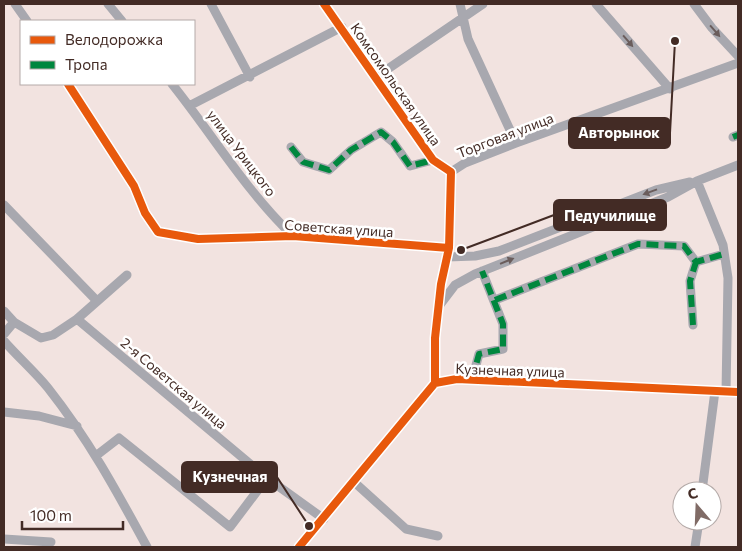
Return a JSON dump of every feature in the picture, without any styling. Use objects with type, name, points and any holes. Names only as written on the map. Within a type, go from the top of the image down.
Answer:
[{"type":"street","points":[[15,4],[26,20]]},
{"type":"street","points":[[211,4],[250,77]]},
{"type":"street","name":"Комсомольская улица","points":[[324,4],[342,27],[433,160],[451,172]]},
{"type":"street","points":[[460,4],[468,38],[516,143]]},
{"type":"street","points":[[376,77],[483,4]]},
{"type":"street","points":[[596,4],[670,89]]},
{"type":"street","points":[[694,4],[712,28],[738,56]]},
{"type":"street","points":[[112,5],[121,20]]},
{"type":"street","points":[[190,106],[250,77],[342,27]]},
{"type":"street","name":"Торговая улица","points":[[451,172],[464,163],[516,143],[738,63]]},
{"type":"street","name":"Советская улица","points":[[69,85],[134,186],[145,213],[158,232],[198,239],[293,236],[475,256],[498,251],[656,190],[697,181]]},
{"type":"street","name":"улица Урицкого","points":[[173,85],[278,222],[293,236]]},
{"type":"street","points":[[291,147],[303,162],[329,170],[351,150],[381,132],[393,142],[410,166],[433,160]]},
{"type":"street","name":"Советская улица","points":[[439,306],[455,285],[482,271],[668,197],[697,181],[738,165]]},
{"type":"street","points":[[299,547],[435,383],[435,338],[448,253],[451,172]]},
{"type":"street","points":[[697,181],[723,245],[728,278],[726,392]]},
{"type":"street","points":[[4,205],[96,300]]},
{"type":"street","points":[[495,300],[638,244],[684,246],[696,262]]},
{"type":"street","points":[[696,262],[724,254]]},
{"type":"street","points":[[693,325],[690,281],[696,262]]},
{"type":"street","points":[[472,380],[479,354],[503,349],[503,324],[482,271]]},
{"type":"street","points":[[4,311],[14,322],[41,338],[53,335],[77,319],[96,300],[127,275]]},
{"type":"street","name":"2-я Советская улица","points":[[77,319],[267,478],[324,519]]},
{"type":"street","points":[[4,334],[14,322]]},
{"type":"street","points":[[4,341],[46,386],[77,426],[97,455],[147,547]]},
{"type":"street","name":"Кузнечная улица","points":[[435,383],[457,379],[738,392]]},
{"type":"street","points":[[703,481],[715,391]]},
{"type":"street","points":[[4,412],[39,416],[77,426]]},
{"type":"street","points":[[97,455],[119,438],[230,527],[267,478]]},
{"type":"street","points":[[353,481],[406,529],[438,536]]},
{"type":"street","points":[[695,547],[697,531]]},
{"type":"street","points":[[4,539],[18,544],[51,542]]},
{"type":"marked path","points":[[291,147],[303,162],[329,170],[351,150],[381,132],[393,142],[410,166],[433,160]]},
{"type":"marked path","points":[[733,137],[738,135]]},
{"type":"marked path","points":[[495,300],[638,244],[684,246],[696,262],[724,254]]},
{"type":"marked path","points":[[693,325],[690,281],[696,262]]},
{"type":"marked path","points":[[472,380],[479,354],[503,349],[503,324],[482,271]]},
{"type":"cycle path","points":[[324,4],[433,160],[451,172],[449,248],[441,284],[435,338],[435,383]]},
{"type":"cycle path","points":[[69,85],[134,186],[145,213],[158,232],[198,239],[293,236],[449,248]]},
{"type":"cycle path","points":[[299,547],[435,383],[457,379],[738,392]]},
{"type":"place","name":"Авторынок","points":[[675,41]]},
{"type":"place","name":"Педучилище","points":[[461,250]]},
{"type":"place","name":"Кузнечная","points":[[309,526]]}]
